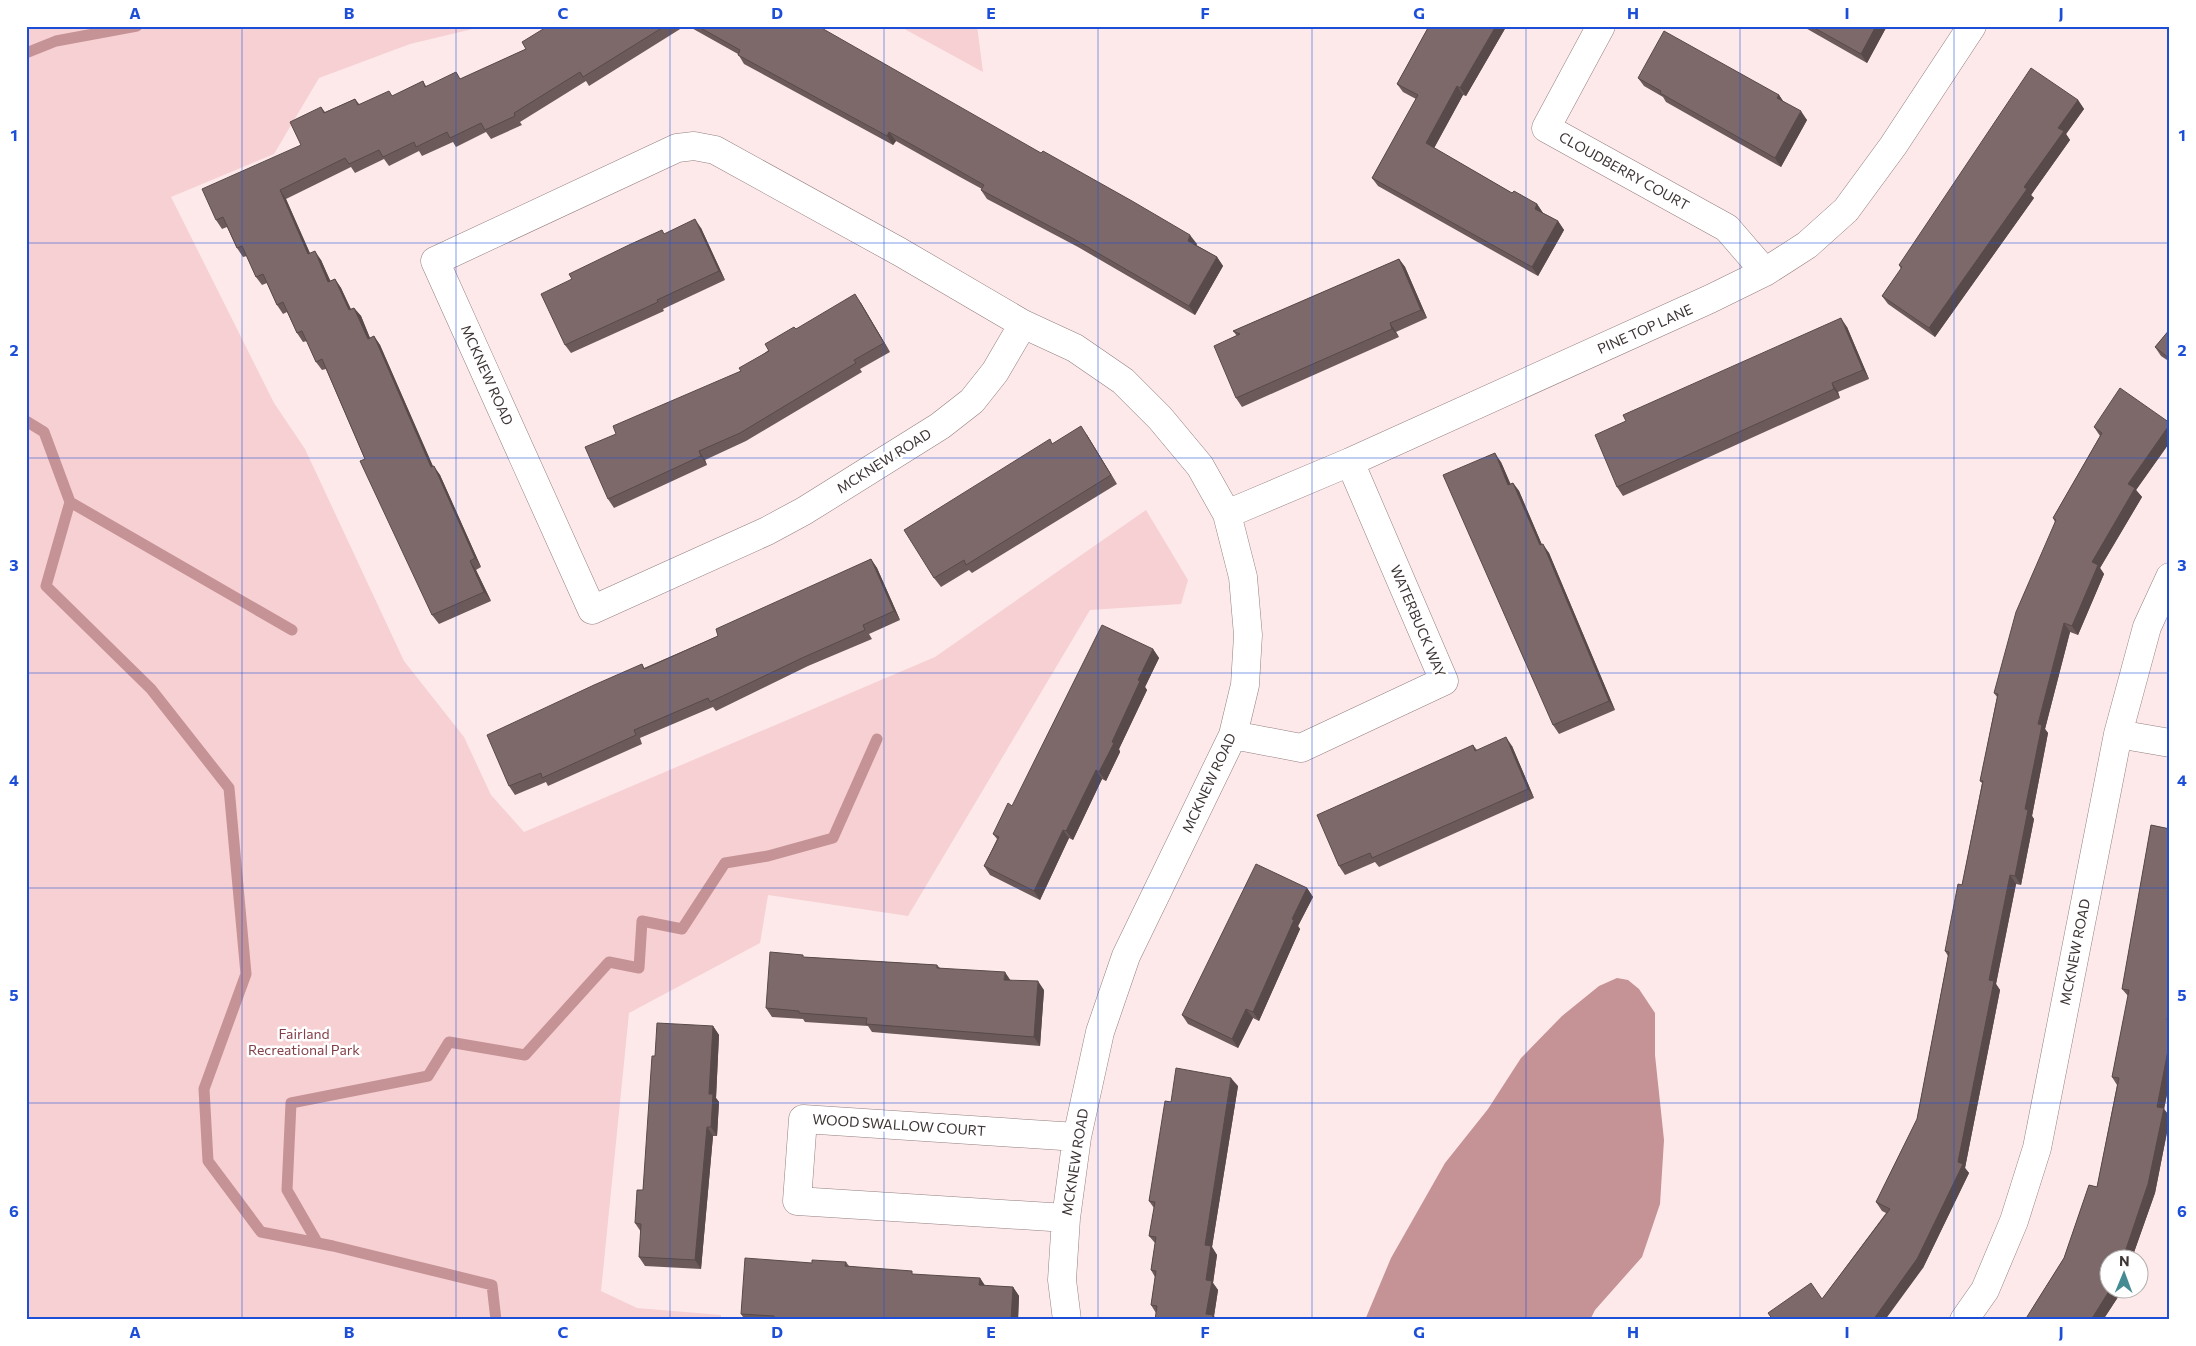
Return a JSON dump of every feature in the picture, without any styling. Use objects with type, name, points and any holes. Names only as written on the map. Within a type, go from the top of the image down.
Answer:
[{"type":"street","name":"CLOUDBERRY COURT","points":[[1601,26],[1546,128],[1727,228],[1765,272]]},
{"type":"street","name":"PINE TOP LANE","points":[[1227,514],[1350,462],[1710,300],[1765,272],[1807,245],[1846,210],[1893,146],[1972,26]]},
{"type":"street","name":"MCKNEW ROAD","points":[[1023,324],[990,379],[972,401],[940,426],[804,511],[767,531],[592,610],[435,260],[678,148],[694,146],[715,150],[900,252],[1023,324],[1075,348],[1123,381],[1160,418],[1200,466],[1227,514],[1243,577],[1248,635],[1246,685],[1234,735],[1126,956],[1100,1032],[1077,1136],[1066,1218],[1062,1280],[1067,1320]]},
{"type":"street","name":"WATERBUCK WAY","points":[[1234,735],[1301,748],[1444,681],[1350,462]]},
{"type":"street","name":"MCKNEW ROAD","points":[[1964,1320],[1985,1290],[2014,1221],[2037,1148],[2118,734],[2147,627],[2170,577]]},
{"type":"street","points":[[2118,734],[2170,743]]},
{"type":"street","name":"WOOD SWALLOW COURT","points":[[1066,1218],[797,1201],[803,1119],[1077,1136]]},
{"type":"green space","name":"Fairland Recreational Park","points":[[26,26],[485,26],[410,44],[319,78],[274,154],[171,197],[274,403],[305,449],[404,661],[464,737],[491,795],[524,832],[935,657],[1146,510],[1188,580],[1181,604],[1090,610],[908,916],[768,895],[760,943],[629,1013],[601,1291],[637,1308],[721,1315],[721,1320],[26,1320]]},
{"type":"green space","points":[[899,26],[977,26],[983,72]]},
{"type":"shaded area","points":[[1617,978],[1628,980],[1639,989],[1655,1013],[1655,1055],[1664,1140],[1660,1204],[1642,1257],[1595,1310],[1590,1320],[1365,1320],[1391,1258],[1445,1163],[1488,1109],[1521,1058],[1562,1016],[1599,986]]},
{"type":"building","points":[[548,26],[665,26],[583,77],[580,72],[514,113],[515,116],[485,130],[481,123],[450,138],[447,132],[416,147],[414,142],[383,157],[379,150],[349,164],[345,158],[280,190],[308,254],[315,251],[328,282],[335,279],[349,310],[354,308],[368,339],[374,336],[431,467],[434,466],[475,558],[470,561],[484,592],[432,615],[360,461],[365,459],[322,359],[316,362],[302,331],[297,333],[283,302],[277,305],[263,274],[256,277],[242,246],[237,248],[223,217],[216,220],[202,189],[301,145],[290,122],[321,107],[324,113],[355,99],[358,105],[389,91],[392,96],[423,81],[425,87],[456,72],[460,79],[526,49],[522,42]]},
{"type":"building","points":[[697,26],[712,26],[713,28],[714,26],[818,26],[1041,153],[1043,151],[1132,201],[1190,235],[1188,241],[1217,257],[1189,306],[1072,238],[981,190],[984,185],[954,168],[889,132],[887,136],[738,55],[740,50]]},
{"type":"building","points":[[1429,26],[1496,26],[1460,88],[1457,86],[1426,143],[1512,193],[1514,191],[1537,204],[1535,209],[1558,221],[1532,267],[1372,178],[1418,95],[1397,84]]},
{"type":"building","points":[[1811,26],[1876,26],[1861,54]]},
{"type":"building","points":[[1664,31],[1779,95],[1777,98],[1801,111],[1775,158],[1660,93],[1661,91],[1638,78]]},
{"type":"building","points":[[2031,68],[2078,100],[2058,128],[2064,131],[2024,187],[2027,189],[1929,328],[1882,296],[1902,267],[1899,265]]},
{"type":"building","points":[[695,219],[719,271],[657,300],[658,302],[565,345],[541,294],[572,279],[569,274],[662,230],[664,234]]},
{"type":"building","points":[[1399,259],[1421,310],[1390,323],[1392,329],[1236,398],[1214,346],[1240,334],[1233,331]]},
{"type":"building","points":[[855,294],[884,343],[854,360],[856,363],[740,433],[699,451],[701,456],[608,499],[585,447],[616,434],[613,426],[741,371],[739,368],[769,351],[765,344],[794,327],[796,329]]},
{"type":"building","points":[[1841,318],[1863,370],[1832,383],[1834,389],[1617,487],[1595,435],[1626,421],[1623,415]]},
{"type":"building","points":[[2170,329],[2170,359],[2155,347]]},
{"type":"building","points":[[2120,388],[2170,424],[2128,484],[2135,488],[2092,562],[2098,565],[2072,626],[2064,623],[2038,724],[2042,725],[2025,809],[2028,810],[2015,876],[2010,875],[1989,980],[1994,981],[1958,1162],[1963,1164],[1917,1259],[1873,1320],[1773,1320],[1768,1313],[1811,1283],[1822,1299],[1890,1209],[1876,1202],[1917,1119],[1949,952],[1945,951],[1958,884],[1962,885],[1983,781],[1980,781],[1998,694],[1994,693],[2016,612],[2056,520],[2053,518],[2102,433],[2094,427]]},
{"type":"building","points":[[1081,426],[1111,475],[966,565],[964,560],[934,578],[904,530],[1050,439],[1052,444]]},
{"type":"building","points":[[1495,453],[1508,485],[1513,483],[1540,545],[1543,544],[1609,701],[1553,725],[1443,475]]},
{"type":"building","points":[[871,559],[894,611],[863,625],[865,630],[710,702],[708,698],[634,730],[636,735],[542,778],[541,773],[509,786],[487,735],[642,664],[644,669],[718,636],[716,629]]},
{"type":"building","points":[[1102,625],[1153,649],[1112,742],[1114,743],[1099,772],[1096,770],[1066,831],[1063,830],[1034,891],[984,866],[999,837],[993,834],[1008,803],[1012,806]]},
{"type":"building","points":[[1506,737],[1528,789],[1372,858],[1370,853],[1339,866],[1317,815],[1473,745],[1475,751]]},
{"type":"building","points":[[2151,825],[2170,829],[2170,1007],[2167,1020],[2170,1021],[2170,1040],[2157,1107],[2164,1108],[2148,1184],[2126,1248],[2098,1248],[2098,1298],[2105,1298],[2091,1320],[2025,1320],[2064,1258],[2089,1185],[2097,1187],[2119,1078],[2112,1077],[2129,990],[2122,989]]},
{"type":"building","points":[[1256,864],[1307,888],[1253,1012],[1246,1009],[1232,1039],[1182,1015]]},
{"type":"building","points":[[770,952],[803,955],[803,957],[937,965],[937,968],[1005,972],[1004,980],[1038,981],[1034,1037],[866,1024],[867,1018],[799,1013],[799,1011],[766,1008]]},
{"type":"building","points":[[657,1023],[713,1026],[709,1094],[713,1094],[711,1127],[707,1127],[695,1260],[639,1257],[641,1224],[635,1223],[637,1190],[643,1190],[652,1056],[655,1056]]},
{"type":"building","points":[[1176,1068],[1231,1078],[1205,1245],[1211,1246],[1206,1280],[1212,1281],[1206,1314],[1213,1315],[1212,1320],[1155,1320],[1157,1306],[1151,1305],[1156,1271],[1151,1270],[1156,1237],[1149,1236],[1155,1202],[1149,1201],[1165,1101],[1171,1102]]},
{"type":"building","points":[[745,1258],[812,1263],[812,1260],[846,1262],[845,1266],[912,1271],[912,1274],[980,1278],[979,1285],[1013,1287],[1011,1320],[783,1320],[774,1319],[774,1316],[741,1314]]},
{"type":"waterway","points":[[26,53],[56,41],[137,26]]},
{"type":"waterway","points":[[26,421],[44,432],[70,502]]},
{"type":"waterway","points":[[292,630],[70,502],[46,586],[151,689],[229,788],[246,974],[204,1089],[208,1161],[261,1232],[333,1246],[492,1285],[496,1320]]},
{"type":"waterway","points":[[317,1242],[287,1190],[291,1103],[428,1076],[449,1042],[525,1055],[609,962],[639,968],[642,921],[682,929],[725,863],[768,856],[833,838],[877,739]]}]
